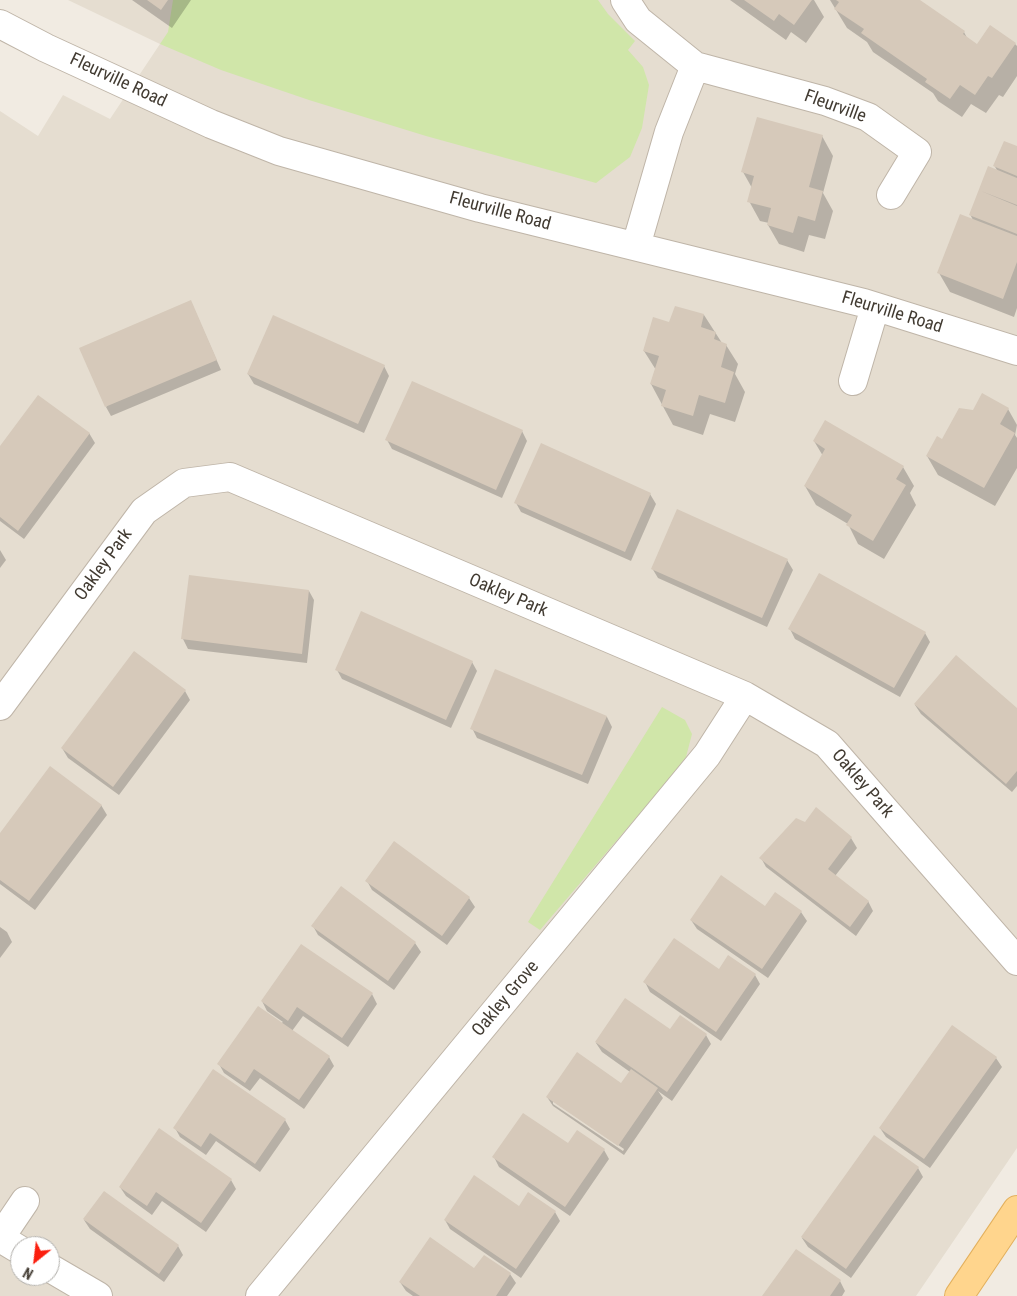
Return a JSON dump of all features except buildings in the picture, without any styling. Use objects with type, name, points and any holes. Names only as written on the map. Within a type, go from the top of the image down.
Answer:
[{"type":"main road","points":[[959,1296],[1017,1210]]},
{"type":"street","name":"Fleurville","points":[[626,0],[638,20],[695,66],[825,101],[868,117],[917,152],[891,195]]},
{"type":"street","name":"Fleurville Road","points":[[0,24],[54,52],[211,124],[279,151],[480,208],[875,307],[1017,352]]},
{"type":"street","points":[[636,246],[669,132],[695,66]]},
{"type":"street","points":[[853,381],[875,307]]},
{"type":"street","name":"Oakley Park","points":[[0,706],[144,511],[184,483],[230,477],[745,696],[827,744],[1017,961]]},
{"type":"street","name":"Oakley Grove","points":[[260,1296],[707,755],[745,696]]},
{"type":"street","points":[[10,1244],[0,1238],[25,1200]]},
{"type":"street","points":[[60,1274],[98,1296]]},
{"type":"shaded area","points":[[68,0],[1017,0],[1017,1148],[916,1296],[0,1296],[0,111],[38,136],[63,95],[110,119],[160,44]]},
{"type":"green space","points":[[173,0],[598,0],[608,14],[635,41],[628,50],[643,67],[649,85],[642,128],[630,157],[596,183],[426,136],[309,100],[221,70],[160,44],[168,32]]},
{"type":"green space","points":[[662,707],[685,720],[692,734],[686,757],[540,930],[528,922]]}]
